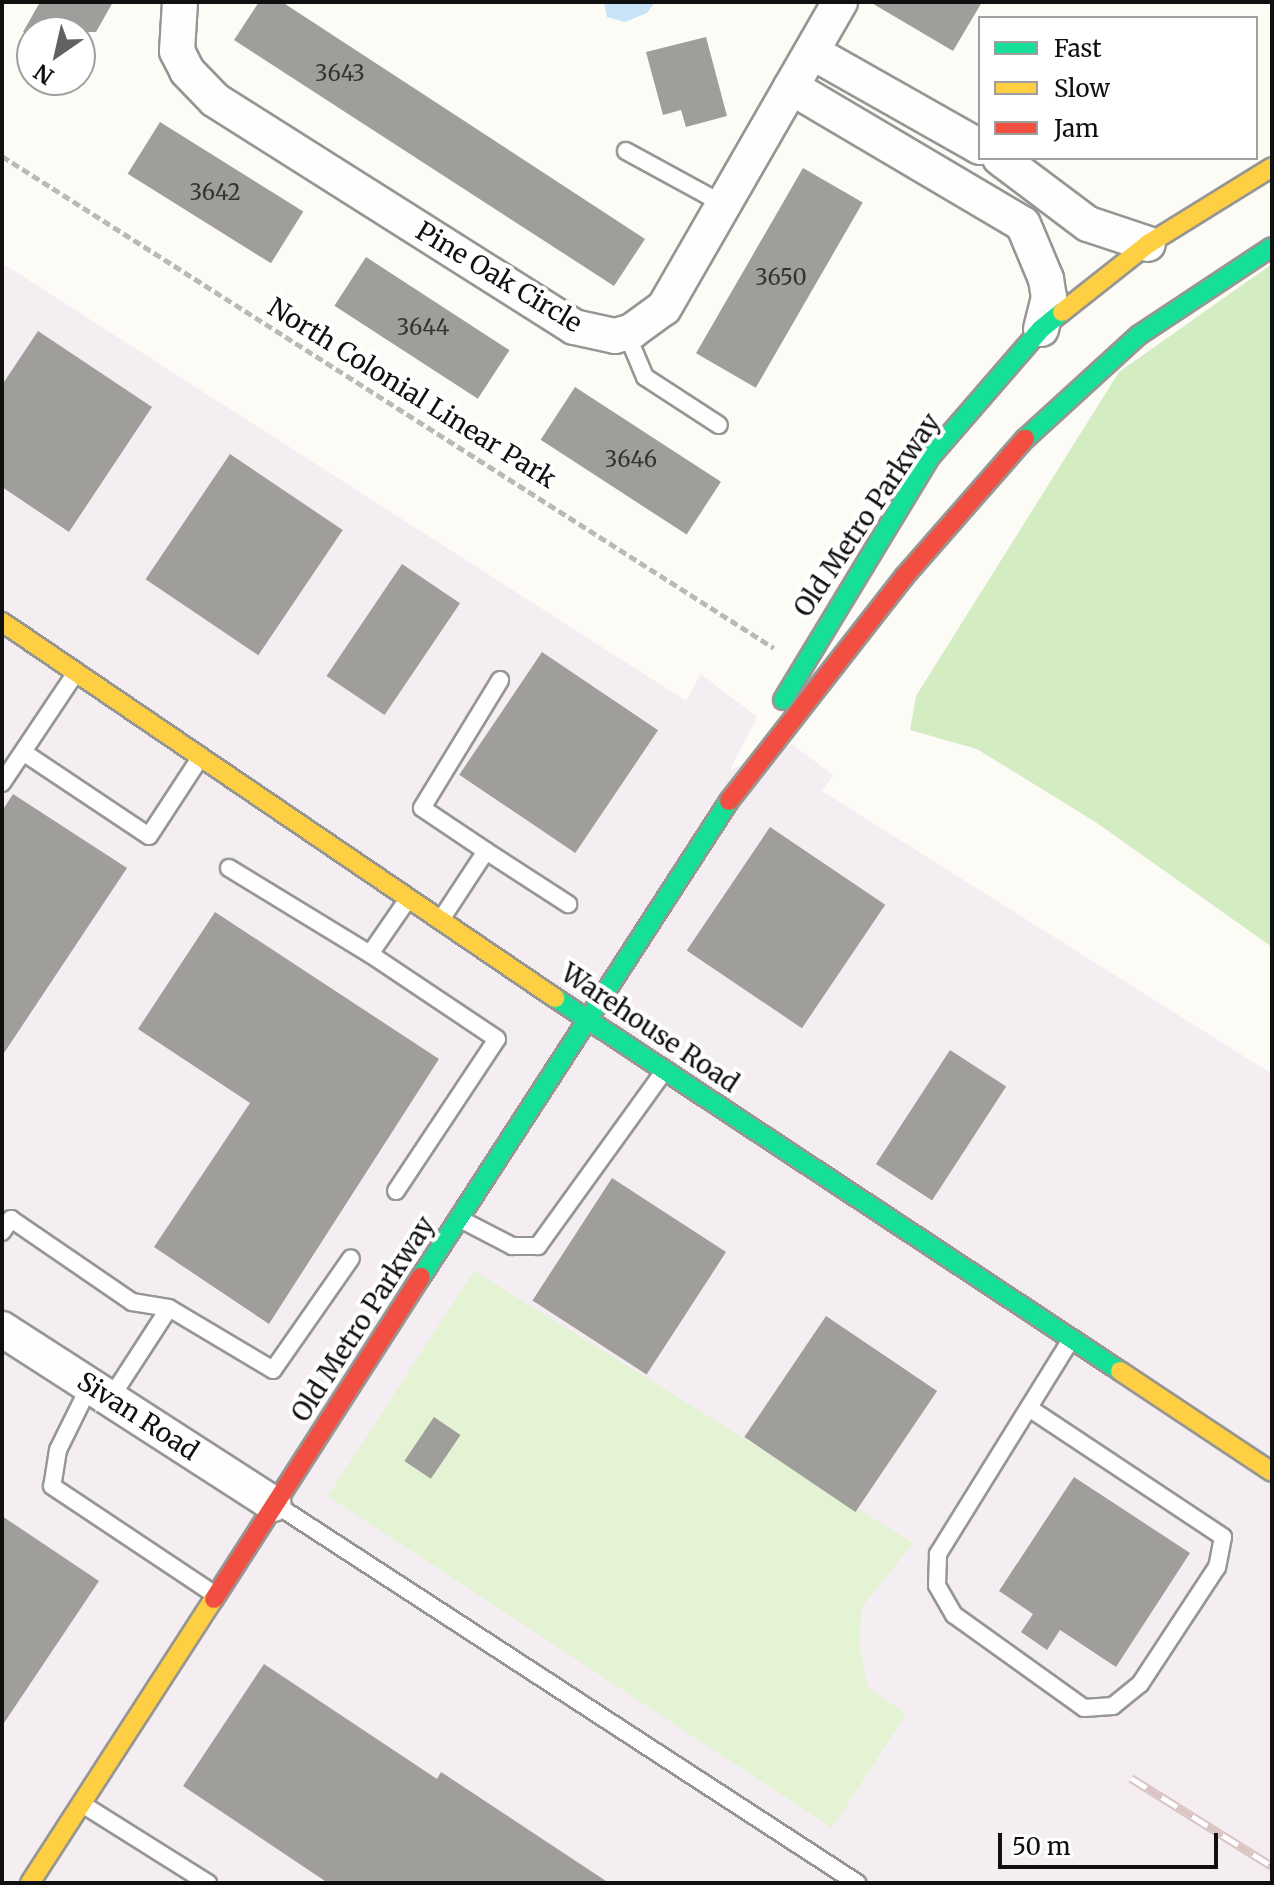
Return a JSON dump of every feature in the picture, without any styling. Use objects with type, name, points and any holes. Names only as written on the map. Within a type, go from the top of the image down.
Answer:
[{"type":"street","name":"Pine Oak Circle","points":[[180,2],[177,51],[187,71],[215,100],[574,327],[595,334],[626,332]]},
{"type":"street","points":[[626,332],[664,308],[840,2]]},
{"type":"street","points":[[812,52],[978,146]]},
{"type":"street","points":[[791,87],[1023,224],[1046,279],[1049,297],[1041,329]]},
{"type":"street","points":[[875,137],[896,100]]},
{"type":"street","points":[[1003,160],[1088,224],[1148,244]]},
{"type":"street","name":"Old Metro Parkway","points":[[740,784],[800,665],[921,470],[1041,329],[1148,244],[1272,167]]},
{"type":"street","points":[[1023,224],[1043,189]]},
{"type":"street","name":"Old Metro Parkway","points":[[30,1883],[740,784],[904,577],[1014,449],[1082,383],[1139,335],[1241,262],[1272,247]]},
{"type":"street","points":[[904,577],[892,568],[893,538],[921,470]]},
{"type":"street","name":"Warehouse Road","points":[[3,626],[76,672],[587,1019],[1272,1472]]},
{"type":"street","name":"Sivan Road","points":[[2,1329],[274,1504]]},
{"type":"lane","points":[[626,151],[725,205]]},
{"type":"lane","points":[[626,332],[645,377],[719,425]]},
{"type":"lane","points":[[2,783],[76,672]]},
{"type":"lane","points":[[500,680],[422,808],[568,904]]},
{"type":"lane","points":[[23,752],[149,836],[201,757]]},
{"type":"lane","points":[[441,919],[486,851]]},
{"type":"lane","points":[[229,868],[370,954],[497,1039],[396,1191]]},
{"type":"lane","points":[[370,954],[409,898]]},
{"type":"lane","points":[[459,1218],[512,1246],[538,1246],[665,1070]]},
{"type":"lane","points":[[2,1232],[11,1219],[132,1302],[169,1308],[273,1370],[351,1258]]},
{"type":"lane","points":[[169,1308],[100,1392],[58,1450],[52,1486],[216,1595]]},
{"type":"lane","points":[[1029,1408],[1223,1537],[1217,1567],[1140,1684],[1113,1706],[1084,1708],[954,1615],[937,1585],[938,1554],[1071,1339]]},
{"type":"lane","points":[[274,1504],[857,1883]]},
{"type":"lane","points":[[81,1803],[208,1883]]},
{"type":"path","name":"North Colonial Linear Park","points":[[2,156],[800,665]]},
{"type":"shaded area","points":[[2,263],[686,701],[701,674],[757,717],[730,770],[792,744],[833,775],[822,791],[1272,1074],[1272,1883],[2,1883]]},
{"type":"green space","points":[[1272,264],[1272,947],[1097,823],[977,749],[910,730],[916,696],[1119,372]]},
{"type":"green space","points":[[474,1271],[913,1543],[861,1608],[860,1648],[868,1688],[906,1714],[832,1828],[328,1496]]},
{"type":"water","points":[[604,2],[655,2],[647,13],[625,22],[607,17]]},
{"type":"building","points":[[40,2],[113,2],[96,32],[96,16],[32,16]]},
{"type":"building","points":[[259,2],[282,2],[645,239],[614,286],[234,40]]},
{"type":"building","points":[[870,2],[982,2],[953,51]]},
{"type":"building","points":[[706,37],[727,116],[686,127],[681,110],[663,115],[646,52]]},
{"type":"building","points":[[160,122],[303,212],[271,263],[128,174]]},
{"type":"building","points":[[803,168],[863,203],[756,388],[696,353]]},
{"type":"building","points":[[366,257],[509,350],[478,399],[334,306]]},
{"type":"building","points":[[38,331],[152,407],[69,532],[2,487],[2,385]]},
{"type":"building","points":[[575,387],[721,482],[687,535],[541,440]]},
{"type":"building","points":[[230,454],[343,530],[258,655],[146,579]]},
{"type":"building","points":[[402,564],[460,603],[385,715],[327,676]]},
{"type":"building","points":[[542,652],[658,730],[575,853],[459,775]]},
{"type":"building","points":[[13,794],[127,868],[2,1056],[2,811]]},
{"type":"building","points":[[770,827],[885,905],[802,1028],[687,951]]},
{"type":"building","points":[[215,912],[439,1059],[269,1324],[154,1247],[250,1103],[138,1029]]},
{"type":"building","points":[[950,1050],[1006,1086],[932,1201],[876,1164]]},
{"type":"building","points":[[612,1178],[726,1252],[647,1375],[532,1300]]},
{"type":"building","points":[[826,1316],[937,1391],[855,1512],[744,1437]]},
{"type":"building","points":[[434,1417],[461,1435],[431,1479],[404,1461]]},
{"type":"building","points":[[1074,1477],[1190,1553],[1116,1667],[1060,1630],[1047,1650],[1021,1632],[1033,1614],[999,1591]]},
{"type":"building","points":[[2,1516],[99,1581],[2,1726]]},
{"type":"building","points":[[264,1664],[437,1779],[441,1772],[609,1883],[328,1883],[183,1786]]},
{"type":"railway","points":[[1131,1778],[1272,1866]]},
{"type":"traffic: fast","points":[[1025,439],[1139,335],[1272,247]]},
{"type":"traffic: fast","points":[[783,700],[931,456],[1041,329],[1062,312]]},
{"type":"traffic: fast","points":[[421,1277],[729,801]]},
{"type":"traffic: fast","points":[[555,998],[1120,1371]]},
{"type":"traffic: slow","points":[[1062,312],[1148,244],[1272,167]]},
{"type":"traffic: slow","points":[[2,622],[555,998]]},
{"type":"traffic: slow","points":[[1120,1371],[1272,1472]]},
{"type":"traffic: slow","points":[[30,1883],[214,1599]]},
{"type":"traffic: jam","points":[[729,801],[904,577],[1025,439]]},
{"type":"traffic: jam","points":[[214,1599],[421,1277]]}]
